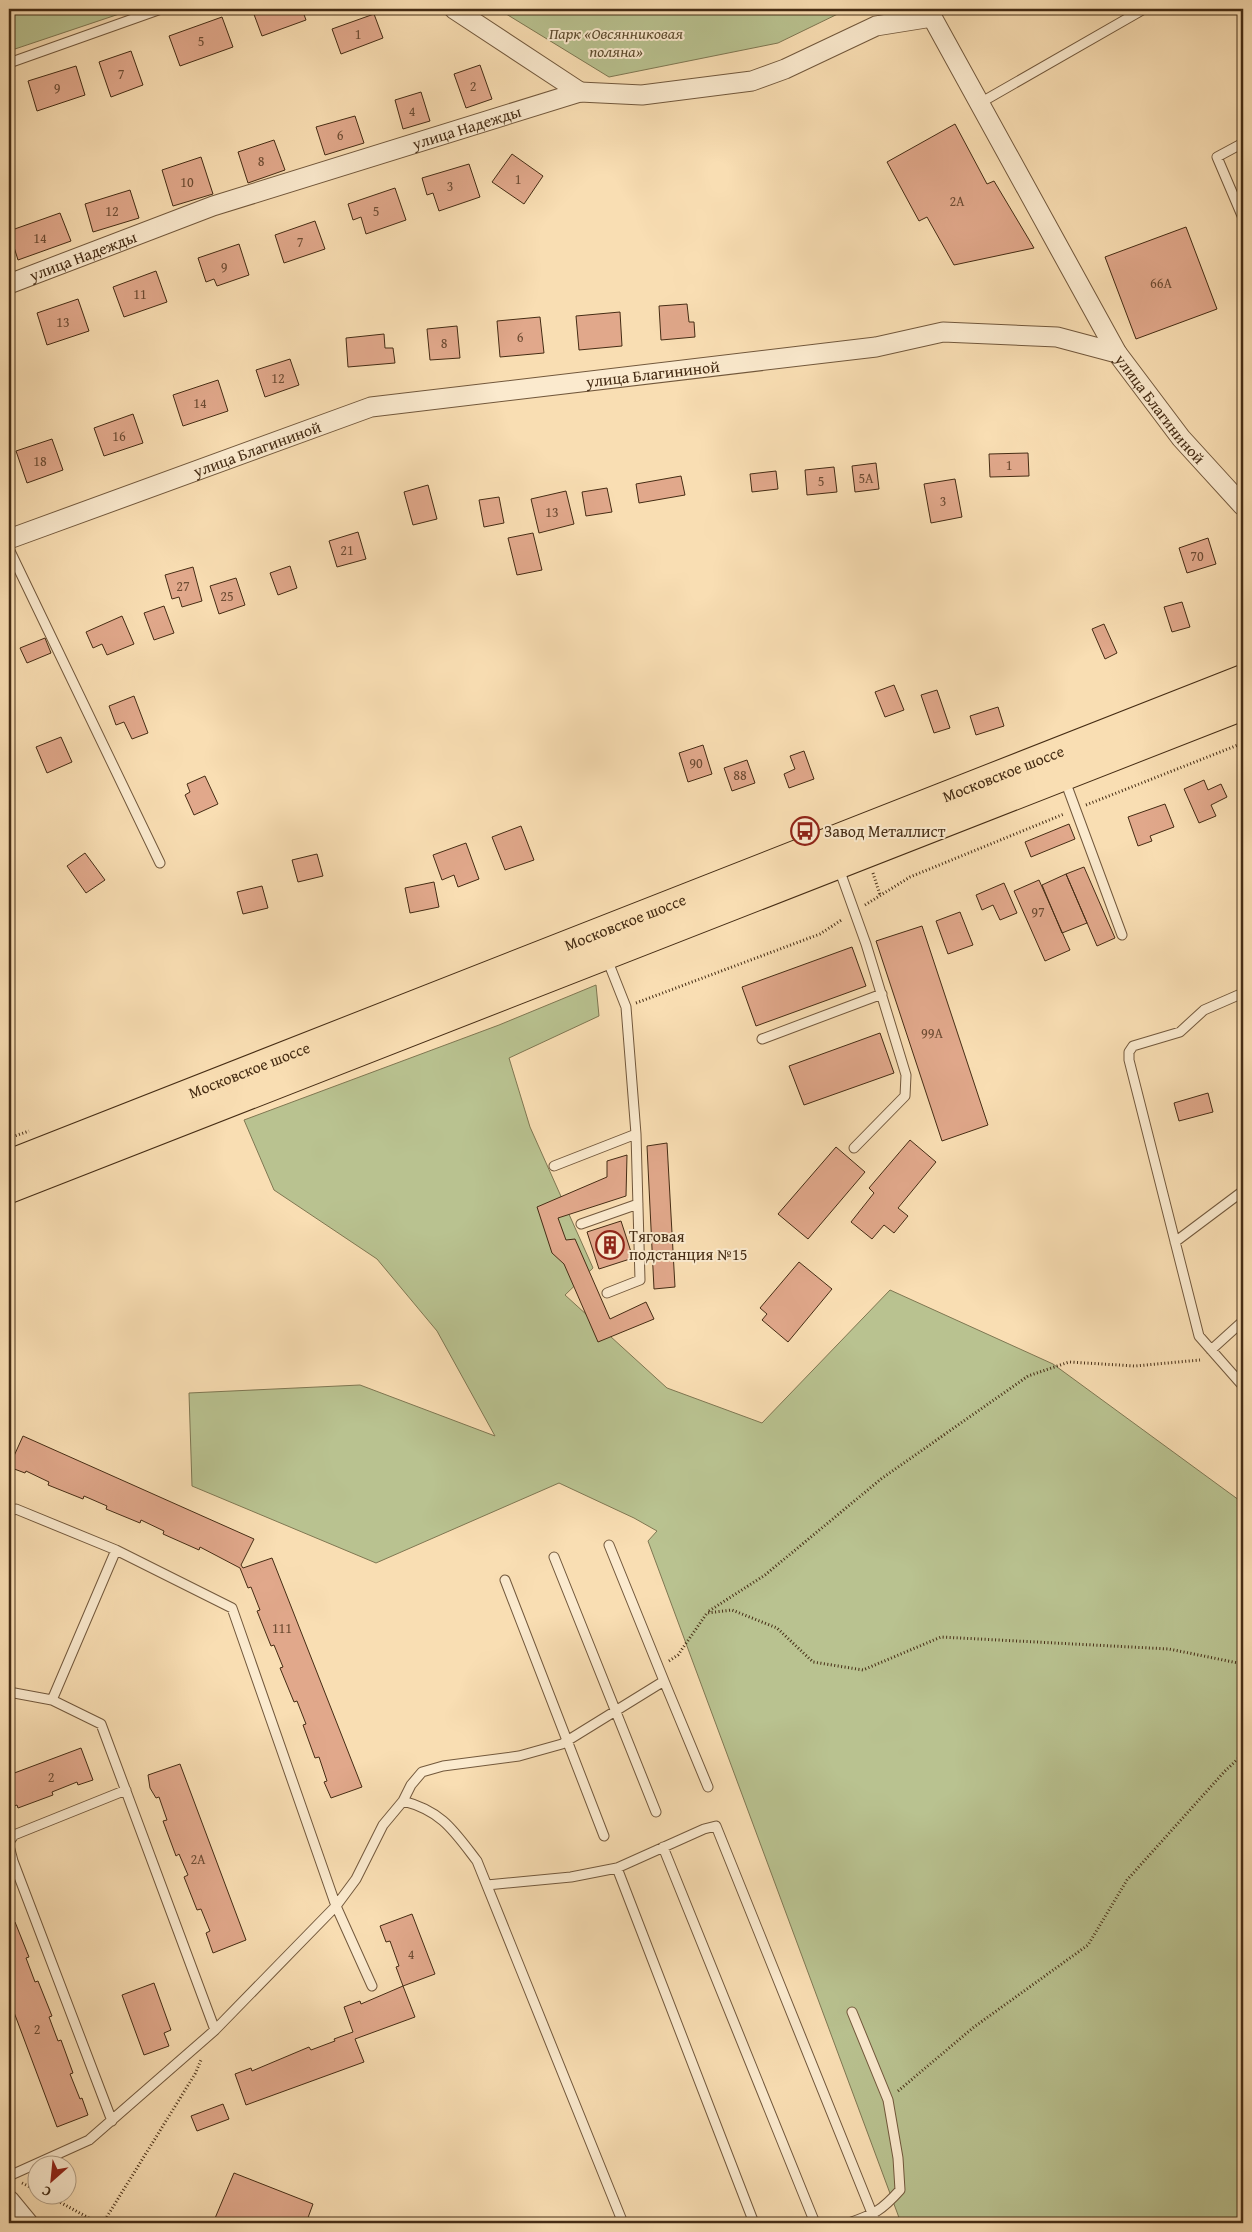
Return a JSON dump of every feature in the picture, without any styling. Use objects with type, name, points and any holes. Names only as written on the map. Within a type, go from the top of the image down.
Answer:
[{"type":"main road","name":"Московское шоссе","points":[[9,1164],[1243,679]]},
{"type":"main road","name":"Московское шоссе","points":[[9,1188],[1243,706]]},
{"type":"street","points":[[454,9],[580,92]]},
{"type":"street","points":[[934,13],[980,103],[1118,353]]},
{"type":"street","name":"улица Надежды","points":[[9,284],[214,206],[580,92],[642,95],[752,81],[785,69],[876,26],[934,13]]},
{"type":"street","name":"улица Благининой","points":[[9,539],[372,407],[876,347],[943,332],[1057,337],[1118,353],[1181,438],[1243,506]]},
{"type":"street","points":[[9,2200],[28,2223]]},
{"type":"lane","points":[[9,63],[160,9]]},
{"type":"lane","points":[[980,103],[1144,9]]},
{"type":"lane","points":[[1243,143],[1217,156],[1243,218]]},
{"type":"lane","points":[[9,549],[160,863]]},
{"type":"lane","points":[[1063,776],[1122,935]]},
{"type":"lane","points":[[837,864],[855,911],[906,1075],[904,1096],[854,1148]]},
{"type":"lane","points":[[605,954],[626,1007],[636,1134],[640,1280],[608,1293]]},
{"type":"lane","points":[[1243,993],[1204,1010],[1180,1032],[1140,1042],[1133,1046],[1129,1052],[1129,1060],[1199,1336],[1243,1386]]},
{"type":"lane","points":[[762,1039],[882,994]]},
{"type":"lane","points":[[554,1166],[636,1134]]},
{"type":"lane","points":[[1175,1242],[1243,1191]]},
{"type":"lane","points":[[581,1224],[638,1204]]},
{"type":"lane","points":[[1211,1350],[1243,1321]]},
{"type":"lane","points":[[9,1512],[16,1509],[116,1550],[232,1608],[336,1906],[372,1986]]},
{"type":"lane","points":[[609,1545],[708,1787]]},
{"type":"lane","points":[[52,1700],[116,1550]]},
{"type":"lane","points":[[554,1557],[614,1712],[656,1812]]},
{"type":"lane","points":[[505,1580],[566,1742],[604,1836]]},
{"type":"lane","points":[[9,2176],[89,2140],[215,2030],[336,1906],[356,1879],[382,1825],[403,1801],[411,1785],[422,1772],[443,1766],[519,1756],[566,1742],[664,1681]]},
{"type":"lane","points":[[9,1692],[52,1700],[101,1724],[215,2030]]},
{"type":"lane","points":[[112,2121],[13,1861],[9,1844],[14,1835],[126,1790]]},
{"type":"lane","points":[[403,1801],[421,1806],[448,1823],[477,1861],[623,2223]]},
{"type":"lane","points":[[487,1885],[571,1877],[617,1868],[704,1829],[716,1826],[875,2219]]},
{"type":"lane","points":[[663,1848],[815,2223]]},
{"type":"lane","points":[[617,1868],[754,2223]]},
{"type":"lane","points":[[849,2223],[875,2219],[900,2190],[898,2158],[888,2100],[852,2012]]},
{"type":"path","points":[[626,1007],[820,934],[910,877],[1243,743]]},
{"type":"path","points":[[658,1667],[678,1655],[707,1613],[765,1575],[881,1479],[1028,1376],[1069,1362],[1136,1366],[1200,1360]]},
{"type":"path","points":[[707,1613],[732,1610],[778,1628],[814,1662],[863,1670],[941,1637],[1169,1649],[1243,1664]]},
{"type":"path","points":[[888,2100],[974,2027],[1088,1945],[1128,1880],[1243,1754]]},
{"type":"path","points":[[103,2223],[195,2074],[215,2030]]},
{"type":"path","points":[[63,2204],[98,2223]]},
{"type":"green space","points":[[9,9],[134,9],[9,51]]},
{"type":"green space","name":"Парк «Овсянниковая поляна»","points":[[498,9],[848,9],[778,43],[609,77]]},
{"type":"green space","points":[[596,985],[599,1016],[509,1058],[530,1127],[593,1268],[565,1295],[667,1388],[762,1423],[890,1290],[1053,1364],[1243,1503],[1243,2223],[901,2223],[648,1541],[657,1531],[634,1518],[559,1483],[376,1563],[192,1486],[189,1393],[360,1385],[495,1436],[437,1331],[377,1259],[274,1190],[244,1120],[499,1025]]},
{"type":"building","points":[[252,9],[302,9],[306,20],[262,36]]},
{"type":"building","points":[[374,14],[383,38],[341,54],[332,29]]},
{"type":"building","points":[[222,17],[233,47],[180,66],[169,36]]},
{"type":"building","points":[[131,51],[143,85],[111,97],[99,62]]},
{"type":"building","points":[[480,65],[492,99],[466,108],[454,74]]},
{"type":"building","points":[[76,66],[85,95],[37,111],[28,81]]},
{"type":"building","points":[[421,92],[430,121],[403,129],[395,100]]},
{"type":"building","points":[[355,116],[364,143],[325,155],[316,127]]},
{"type":"building","points":[[955,124],[987,184],[994,181],[1034,248],[954,265],[927,217],[919,221],[887,162]]},
{"type":"building","points":[[274,140],[285,170],[248,183],[238,152]]},
{"type":"building","points":[[512,154],[543,176],[524,204],[492,182]]},
{"type":"building","points":[[201,157],[213,194],[173,206],[162,170]]},
{"type":"building","points":[[469,164],[480,197],[439,211],[433,193],[427,195],[422,178]]},
{"type":"building","points":[[395,188],[406,220],[366,234],[361,217],[353,220],[348,204]]},
{"type":"building","points":[[130,190],[139,218],[93,232],[85,204]]},
{"type":"building","points":[[60,213],[71,241],[18,260],[9,231]]},
{"type":"building","points":[[315,221],[325,249],[284,263],[275,235]]},
{"type":"building","points":[[1186,227],[1217,309],[1136,339],[1105,257]]},
{"type":"building","points":[[239,244],[249,275],[217,286],[214,279],[206,282],[198,258]]},
{"type":"building","points":[[156,271],[167,302],[124,317],[113,287]]},
{"type":"building","points":[[78,299],[89,331],[47,345],[37,313]]},
{"type":"building","points":[[687,304],[689,322],[694,322],[695,337],[661,340],[659,306]]},
{"type":"building","points":[[620,312],[622,346],[579,350],[576,316]]},
{"type":"building","points":[[540,317],[544,353],[500,357],[497,321]]},
{"type":"building","points":[[457,326],[460,358],[430,360],[427,329]]},
{"type":"building","points":[[384,334],[385,348],[393,348],[395,363],[348,367],[346,338]]},
{"type":"building","points":[[290,359],[299,385],[265,397],[256,370]]},
{"type":"building","points":[[218,380],[228,411],[183,426],[173,395]]},
{"type":"building","points":[[133,414],[143,443],[104,456],[94,428]]},
{"type":"building","points":[[52,439],[63,470],[27,483],[16,451]]},
{"type":"building","points":[[1028,453],[1029,476],[990,477],[989,454]]},
{"type":"building","points":[[876,463],[879,489],[855,492],[852,466]]},
{"type":"building","points":[[834,467],[837,492],[807,495],[805,470]]},
{"type":"building","points":[[776,471],[778,489],[752,492],[750,474]]},
{"type":"building","points":[[681,476],[685,495],[639,503],[636,484]]},
{"type":"building","points":[[955,479],[962,517],[931,523],[924,484]]},
{"type":"building","points":[[428,485],[437,519],[413,525],[404,492]]},
{"type":"building","points":[[607,488],[612,512],[586,516],[582,492]]},
{"type":"building","points":[[566,491],[574,524],[539,533],[531,499]]},
{"type":"building","points":[[499,497],[504,523],[484,527],[479,500]]},
{"type":"building","points":[[358,532],[366,559],[337,567],[329,541]]},
{"type":"building","points":[[533,533],[542,570],[517,575],[508,538]]},
{"type":"building","points":[[1208,538],[1216,564],[1187,573],[1179,548]]},
{"type":"building","points":[[290,566],[297,588],[278,595],[270,573]]},
{"type":"building","points":[[193,567],[202,601],[182,607],[179,597],[172,599],[165,575]]},
{"type":"building","points":[[236,578],[245,605],[219,614],[210,586]]},
{"type":"building","points":[[1182,602],[1190,627],[1172,632],[1164,607]]},
{"type":"building","points":[[164,606],[174,633],[154,640],[144,613]]},
{"type":"building","points":[[122,616],[134,644],[107,655],[102,644],[93,648],[86,632]]},
{"type":"building","points":[[1104,624],[1117,653],[1105,659],[1092,629]]},
{"type":"building","points":[[45,638],[51,653],[27,663],[20,648]]},
{"type":"building","points":[[894,685],[904,710],[885,717],[875,692]]},
{"type":"building","points":[[937,690],[950,728],[934,733],[921,695]]},
{"type":"building","points":[[134,696],[148,733],[132,739],[124,722],[116,725],[109,706]]},
{"type":"building","points":[[998,707],[1004,726],[976,735],[970,716]]},
{"type":"building","points":[[61,737],[72,762],[47,773],[36,747]]},
{"type":"building","points":[[703,745],[712,774],[688,782],[679,753]]},
{"type":"building","points":[[804,751],[814,779],[789,788],[784,774],[795,769],[790,756]]},
{"type":"building","points":[[747,760],[755,783],[732,791],[724,768]]},
{"type":"building","points":[[205,776],[218,804],[194,815],[185,795],[190,792],[187,784]]},
{"type":"building","points":[[1204,780],[1208,790],[1221,784],[1227,797],[1211,805],[1216,816],[1199,823],[1184,789]]},
{"type":"building","points":[[1165,804],[1174,827],[1150,836],[1152,841],[1138,846],[1128,817]]},
{"type":"building","points":[[1069,824],[1075,839],[1031,857],[1025,842]]},
{"type":"building","points":[[521,826],[534,860],[505,870],[492,837]]},
{"type":"building","points":[[466,843],[479,879],[458,887],[454,875],[442,880],[433,855]]},
{"type":"building","points":[[85,853],[105,880],[86,893],[67,866]]},
{"type":"building","points":[[317,854],[323,876],[298,882],[292,860]]},
{"type":"building","points":[[1084,867],[1115,938],[1097,946],[1066,874]]},
{"type":"building","points":[[1066,874],[1087,923],[1062,933],[1042,885]]},
{"type":"building","points":[[1039,880],[1070,950],[1045,961],[1014,891]]},
{"type":"building","points":[[434,882],[439,907],[410,913],[405,888]]},
{"type":"building","points":[[1004,883],[1017,913],[1000,920],[993,905],[982,910],[976,895]]},
{"type":"building","points":[[262,886],[268,908],[243,914],[237,892]]},
{"type":"building","points":[[960,912],[973,945],[948,954],[936,921]]},
{"type":"building","points":[[922,926],[988,1125],[942,1141],[876,941]]},
{"type":"building","points":[[852,947],[866,986],[756,1026],[742,987]]},
{"type":"building","points":[[880,1033],[894,1073],[804,1105],[789,1066]]},
{"type":"building","points":[[1208,1093],[1213,1112],[1179,1121],[1174,1103]]},
{"type":"building","points":[[910,1140],[936,1162],[898,1208],[908,1216],[894,1233],[884,1225],[872,1239],[851,1222],[874,1193],[869,1188]]},
{"type":"building","points":[[667,1143],[675,1287],[654,1289],[647,1146]]},
{"type":"building","points":[[836,1147],[865,1172],[808,1239],[778,1214]]},
{"type":"building","points":[[627,1155],[626,1196],[558,1218],[566,1240],[575,1239],[610,1319],[646,1302],[654,1319],[598,1342],[564,1264],[552,1253],[537,1207],[607,1177],[607,1161]]},
{"type":"building","name":"Тяговая подстанция №15","points":[[621,1221],[633,1258],[599,1269],[587,1232]]},
{"type":"building","points":[[799,1262],[832,1289],[788,1342],[762,1320],[767,1314],[760,1308]]},
{"type":"building","points":[[23,1436],[254,1539],[241,1565],[243,1568],[272,1558],[362,1787],[331,1798],[324,1782],[327,1781],[319,1757],[315,1758],[303,1725],[306,1724],[297,1701],[294,1702],[280,1668],[283,1667],[274,1645],[271,1646],[257,1611],[260,1610],[251,1587],[248,1588],[240,1568],[200,1547],[199,1550],[163,1534],[164,1531],[141,1520],[140,1523],[106,1509],[107,1506],[84,1496],[83,1499],[48,1485],[49,1482],[26,1471],[25,1473],[9,1467]]},
{"type":"building","points":[[81,1748],[93,1780],[78,1785],[77,1782],[52,1792],[53,1795],[18,1808],[17,1805],[9,1808],[9,1775]]},
{"type":"building","points":[[180,1764],[246,1940],[213,1953],[206,1933],[210,1931],[201,1909],[197,1910],[184,1877],[188,1875],[179,1854],[176,1856],[163,1821],[167,1820],[159,1797],[156,1798],[150,1788],[148,1775]]},
{"type":"building","points":[[9,1914],[12,1923],[15,1922],[29,1957],[26,1958],[35,1982],[38,1981],[52,2016],[49,2017],[58,2041],[61,2040],[73,2073],[70,2074],[88,2115],[57,2127],[9,1999]]},
{"type":"building","points":[[412,1914],[435,1974],[403,1986],[396,1967],[399,1966],[390,1941],[386,1942],[380,1926]]},
{"type":"building","points":[[154,1983],[171,2030],[164,2033],[169,2046],[144,2055],[122,1995]]},
{"type":"building","points":[[403,1986],[415,2017],[355,2039],[364,2062],[246,2105],[235,2074],[251,2068],[252,2071],[309,2047],[311,2050],[353,2032],[344,2007],[360,2001],[361,2004]]},
{"type":"building","points":[[223,2104],[229,2119],[197,2131],[191,2116]]},
{"type":"building","points":[[234,2173],[313,2204],[306,2223],[213,2223]]},
{"type":"place","name":"Завод Металлист","points":[[805,831]]},
{"type":"place","name":"Тяговая подстанция №15","points":[[610,1245]]}]
